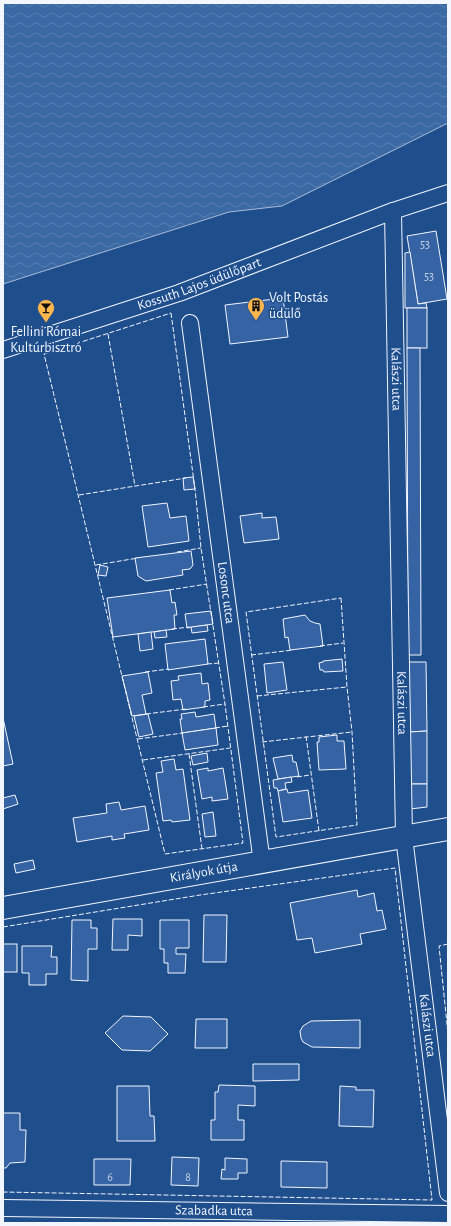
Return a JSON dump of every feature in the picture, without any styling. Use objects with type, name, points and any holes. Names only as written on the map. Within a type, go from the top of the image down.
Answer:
[{"type":"street","name":"Kossuth Lajos üdülőpart","points":[[3,350],[179,293],[393,211],[448,193]]},
{"type":"street","name":"Kalászi utca","points":[[393,211],[404,837],[448,1192]]},
{"type":"street","name":"Losonc utca","points":[[190,323],[262,863]]},
{"type":"street","name":"Királyok útja","points":[[3,908],[448,829]]},
{"type":"street","name":"Szabadka utca","points":[[3,1208],[448,1214]]},
{"type":"water","points":[[3,3],[448,3],[448,123],[282,206],[229,212],[3,284]]},
{"type":"building","points":[[436,231],[447,299],[418,304],[407,236]]},
{"type":"building","points":[[410,252],[418,304],[426,303],[427,308],[405,308],[405,253]]},
{"type":"building","name":"Volt Postás üdülő","points":[[283,298],[288,337],[230,344],[225,305]]},
{"type":"building","points":[[407,308],[427,308],[427,348],[407,348]]},
{"type":"building","points":[[407,348],[420,348],[421,655],[408,655]]},
{"type":"building","points":[[193,477],[195,489],[184,490],[183,478]]},
{"type":"building","points":[[167,503],[170,518],[186,516],[189,541],[148,547],[142,506]]},
{"type":"building","points":[[262,513],[262,518],[276,517],[279,539],[244,543],[240,516]]},
{"type":"building","points":[[191,551],[193,565],[190,569],[182,570],[183,575],[146,581],[138,576],[135,558]]},
{"type":"building","points":[[100,565],[108,567],[106,576],[98,575]]},
{"type":"building","points":[[170,590],[172,603],[175,602],[177,615],[174,615],[175,629],[113,637],[107,598]]},
{"type":"building","points":[[211,611],[213,624],[187,628],[185,614]]},
{"type":"building","points":[[305,615],[310,621],[320,624],[323,646],[290,650],[288,637],[285,638],[283,619]]},
{"type":"building","points":[[207,625],[208,631],[192,633],[191,627]]},
{"type":"building","points":[[166,630],[167,637],[155,638],[154,632]]},
{"type":"building","points":[[151,632],[153,649],[140,651],[138,634]]},
{"type":"building","points":[[205,639],[208,664],[168,670],[165,644]]},
{"type":"building","points":[[342,659],[343,671],[324,672],[323,670],[320,670],[319,663],[323,661]]},
{"type":"building","points":[[283,662],[287,690],[267,693],[264,664]]},
{"type":"building","points":[[408,662],[426,662],[427,731],[409,732]]},
{"type":"building","points":[[148,672],[152,693],[142,695],[146,714],[132,716],[122,676]]},
{"type":"building","points":[[201,673],[202,684],[208,683],[210,700],[205,701],[205,707],[183,710],[181,699],[173,700],[171,681],[179,680],[178,676]]},
{"type":"building","points":[[195,712],[196,717],[214,714],[216,728],[182,733],[180,719],[182,719],[181,714]]},
{"type":"building","points":[[148,714],[153,734],[139,737],[134,716]]},
{"type":"building","points":[[3,718],[13,764],[3,766]]},
{"type":"building","points":[[216,728],[218,745],[185,750],[182,733]]},
{"type":"building","points":[[427,731],[427,784],[410,784],[409,732]]},
{"type":"building","points":[[337,735],[337,741],[344,741],[346,769],[319,770],[317,742],[319,742],[319,737]]},
{"type":"building","points":[[207,753],[208,762],[193,765],[191,756]]},
{"type":"building","points":[[292,755],[293,762],[296,762],[299,776],[278,779],[273,758]]},
{"type":"building","points":[[174,759],[176,770],[183,769],[190,820],[172,822],[171,820],[163,821],[156,773],[163,772],[161,761]]},
{"type":"building","points":[[208,768],[208,771],[223,768],[228,799],[212,801],[212,797],[202,799],[197,770]]},
{"type":"building","points":[[291,777],[292,782],[285,783],[286,789],[278,791],[277,788],[274,788],[273,780]]},
{"type":"building","points":[[410,784],[427,784],[427,807],[410,809]]},
{"type":"building","points":[[287,789],[288,793],[308,790],[312,818],[283,822],[278,791]]},
{"type":"building","points":[[15,795],[18,804],[3,809],[3,798]]},
{"type":"building","points":[[119,802],[121,810],[145,806],[149,830],[124,834],[125,838],[112,840],[112,836],[77,842],[73,818],[107,813],[106,804]]},
{"type":"building","points":[[213,812],[216,836],[205,837],[202,814]]},
{"type":"building","points":[[33,860],[35,869],[16,873],[14,864]]},
{"type":"building","points":[[357,890],[358,897],[374,893],[377,911],[382,910],[386,929],[360,934],[362,944],[315,953],[312,938],[297,940],[290,903]]},
{"type":"building","points":[[204,915],[227,915],[226,962],[203,962]]},
{"type":"building","points":[[113,919],[142,919],[142,936],[128,935],[128,950],[112,950]]},
{"type":"building","points":[[72,920],[91,920],[91,928],[97,928],[97,949],[88,949],[88,981],[71,980]]},
{"type":"building","points":[[160,920],[189,920],[189,948],[176,948],[176,954],[186,954],[185,973],[168,973],[168,963],[164,963],[164,949],[160,949]]},
{"type":"building","points":[[3,944],[17,944],[17,972],[3,972]]},
{"type":"building","points":[[22,946],[52,946],[51,957],[57,957],[57,974],[46,974],[46,985],[29,985],[29,973],[22,973]]},
{"type":"building","points":[[123,1016],[151,1017],[168,1034],[150,1051],[122,1050],[105,1033]]},
{"type":"building","points":[[196,1019],[227,1019],[227,1048],[195,1048]]},
{"type":"building","points":[[360,1020],[360,1048],[312,1047],[303,1042],[301,1038],[300,1031],[303,1026],[311,1021]]},
{"type":"building","points":[[253,1064],[299,1064],[299,1080],[253,1081]]},
{"type":"building","points":[[219,1085],[255,1086],[255,1106],[238,1105],[238,1120],[244,1120],[244,1140],[211,1140],[211,1120],[215,1120],[215,1092],[218,1092]]},
{"type":"building","points":[[117,1086],[149,1086],[150,1116],[154,1116],[155,1141],[117,1141]]},
{"type":"building","points":[[340,1086],[356,1087],[356,1090],[374,1090],[373,1127],[339,1126]]},
{"type":"building","points":[[3,1113],[20,1113],[20,1130],[26,1130],[25,1162],[10,1163],[6,1168],[3,1168]]},
{"type":"building","points":[[172,1157],[199,1158],[198,1186],[171,1185]]},
{"type":"building","points":[[225,1158],[247,1159],[247,1173],[238,1173],[238,1179],[221,1179],[222,1169],[225,1170]]},
{"type":"building","points":[[94,1159],[131,1159],[130,1185],[94,1185]]},
{"type":"building","points":[[281,1161],[327,1162],[327,1188],[281,1187]]},
{"type":"fence","points":[[171,313],[195,489],[201,548],[225,704],[243,843],[165,854],[44,354],[171,313]]},
{"type":"fence","points":[[108,334],[135,486]]},
{"type":"fence","points":[[79,495],[186,478]]},
{"type":"fence","points":[[177,552],[201,548]]},
{"type":"fence","points":[[96,565],[138,558]]},
{"type":"fence","points":[[169,590],[207,584]]},
{"type":"fence","points":[[341,598],[347,687],[352,732],[357,825],[276,837],[246,612],[341,598]]},
{"type":"fence","points":[[172,629],[190,627]]},
{"type":"fence","points":[[320,646],[343,643]]},
{"type":"fence","points":[[251,655],[293,650]]},
{"type":"fence","points":[[207,664],[219,663]]},
{"type":"fence","points":[[145,672],[169,669]]},
{"type":"fence","points":[[257,696],[347,687]]},
{"type":"fence","points":[[203,707],[225,704]]},
{"type":"fence","points":[[146,714],[186,709]]},
{"type":"fence","points":[[215,728],[228,726]]},
{"type":"fence","points":[[262,742],[352,732]]},
{"type":"fence","points":[[138,739],[183,733]]},
{"type":"fence","points":[[306,736],[319,831]]},
{"type":"fence","points":[[143,760],[230,748]]},
{"type":"fence","points":[[189,754],[202,849]]},
{"type":"fence","points":[[297,777],[310,775]]},
{"type":"fence","points":[[3,927],[200,895],[395,868],[432,1200],[3,1192]]},
{"type":"fence","points":[[448,944],[439,946],[448,1034]]},
{"type":"place","name":"Volt Postás üdülő","points":[[256,321]]},
{"type":"place","name":"Fellini Római Kultúrbisztró","points":[[46,323]]}]
